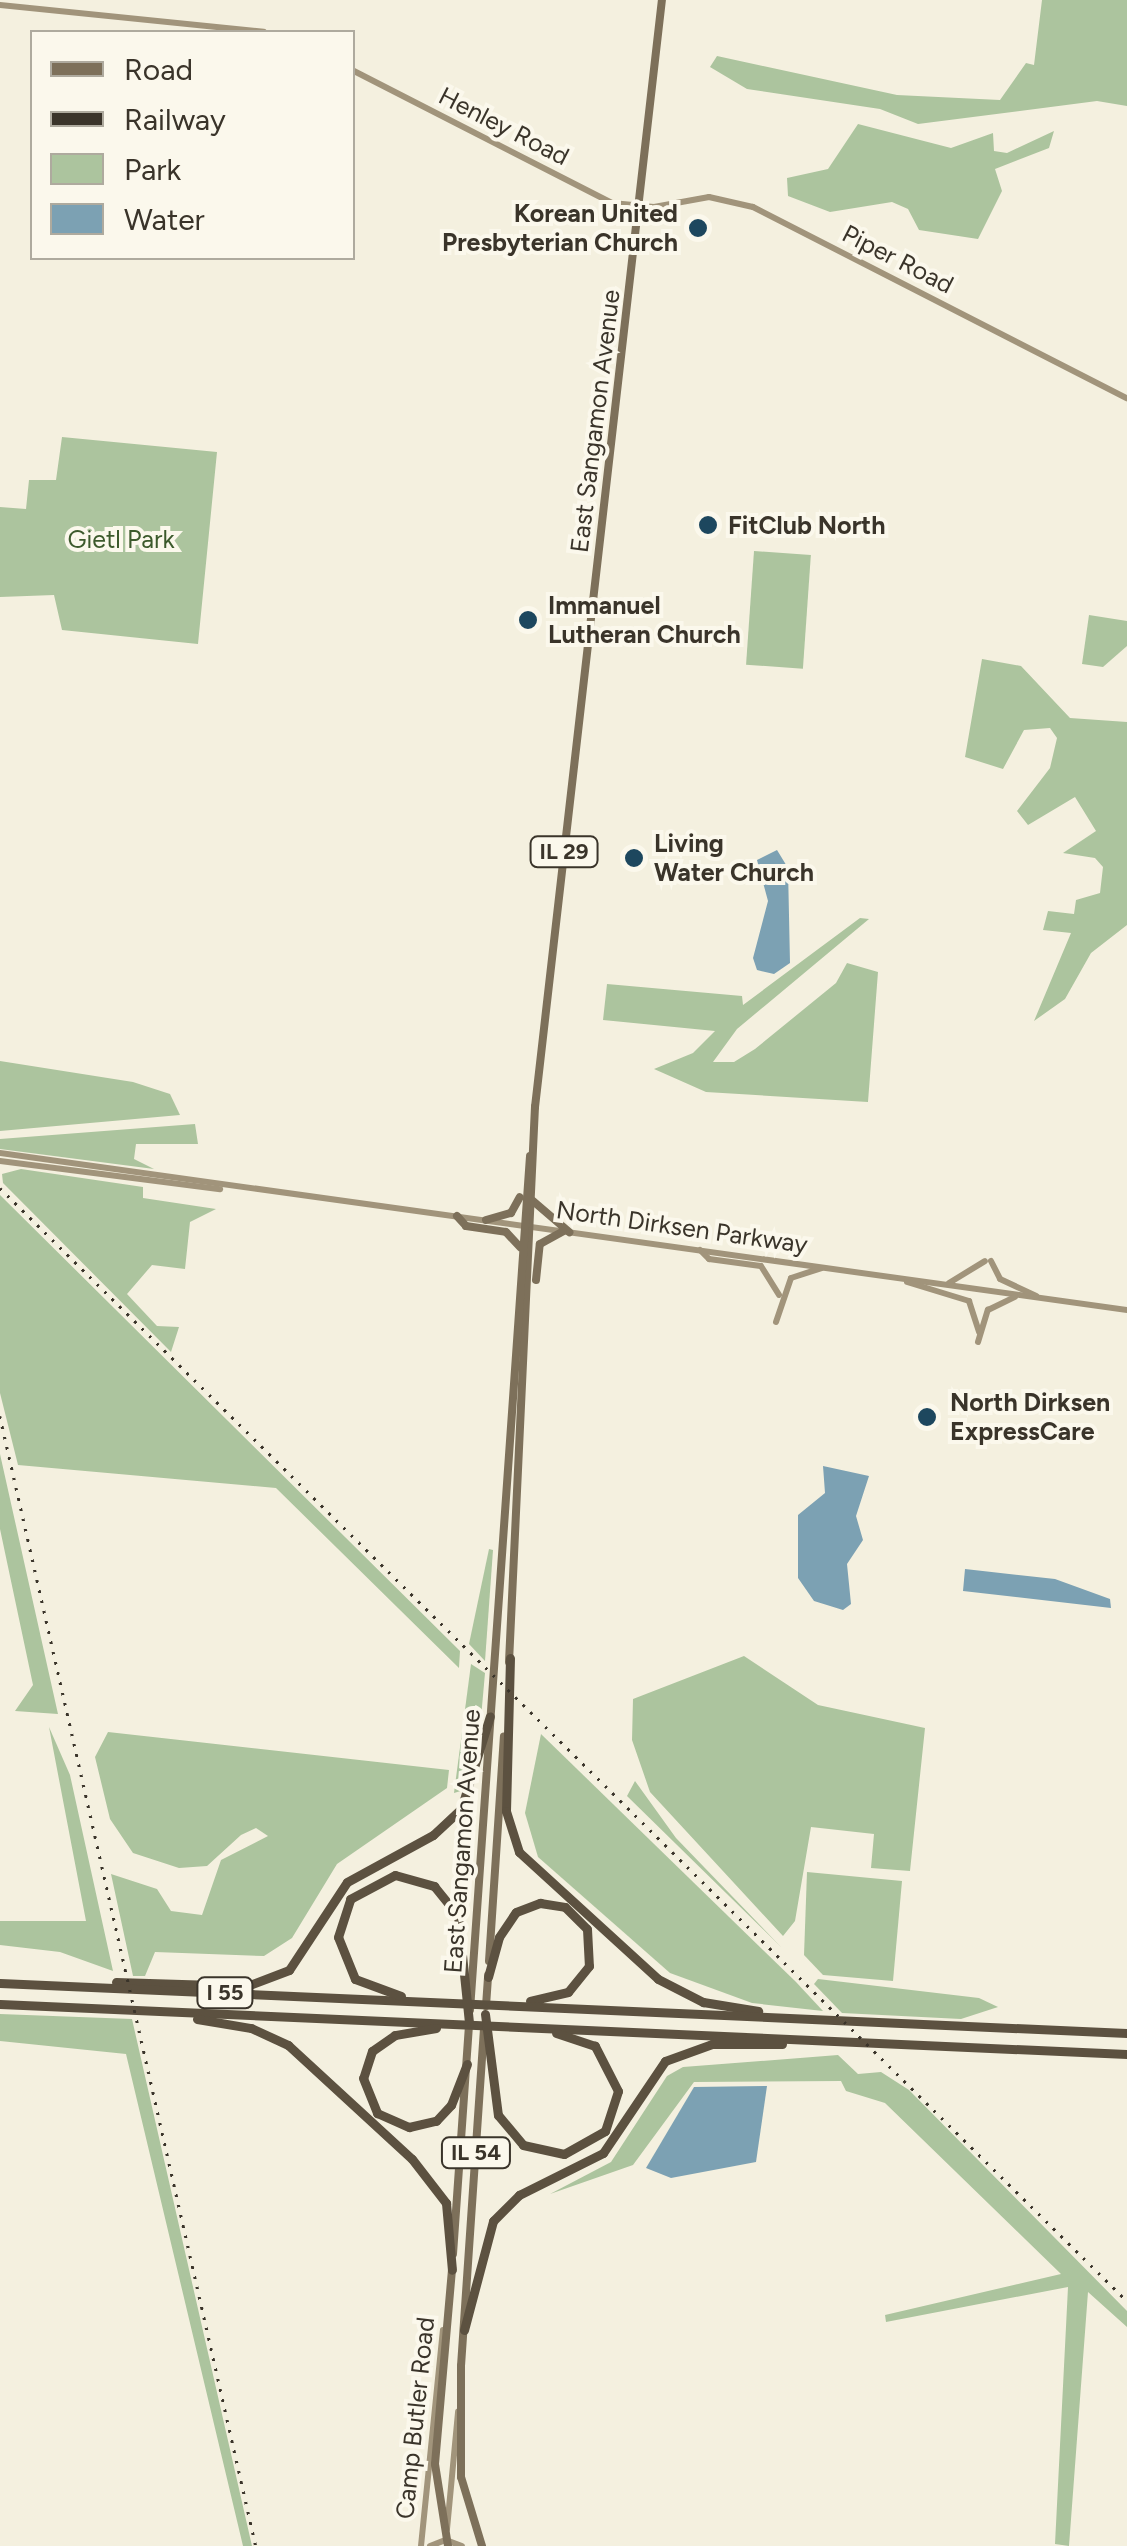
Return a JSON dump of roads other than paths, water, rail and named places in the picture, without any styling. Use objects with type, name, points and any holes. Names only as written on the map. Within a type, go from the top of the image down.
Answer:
[{"type":"highway","points":[[510,1656],[508,1828],[534,1868],[679,1992],[810,2018]]},
{"type":"highway","points":[[65,1986],[247,1986],[278,1976],[303,1955],[347,1882],[454,1817],[476,1780],[490,1716]]},
{"type":"highway","points":[[433,2003],[376,1991],[346,1968],[340,1917],[370,1882],[411,1876],[448,1900],[467,1949],[470,2022]]},
{"type":"highway","points":[[488,1977],[498,1937],[516,1912],[549,1903],[578,1916],[592,1950],[582,1980],[553,1998],[504,2005]]},
{"type":"highway","name":"I 55","points":[[0,1983],[1127,2033]]},
{"type":"highway","name":"I 55","points":[[0,2004],[1127,2054]]},
{"type":"highway","points":[[144,2011],[251,2028],[311,2062],[438,2187],[452,2270]]},
{"type":"highway","points":[[485,2014],[491,2093],[505,2126],[531,2149],[573,2153],[612,2121],[617,2083],[595,2046],[539,2028]]},
{"type":"highway","points":[[450,2024],[378,2045],[364,2072],[368,2101],[394,2124],[427,2124],[452,2106],[466,2064]]},
{"type":"highway","points":[[464,2330],[480,2246],[500,2212],[602,2153],[666,2061],[712,2044],[833,2042]]},
{"type":"main road","name":"East Sangamon Avenue","points":[[510,1656],[530,1314],[528,1164],[662,0]]},
{"type":"main road","name":"East Sangamon Avenue","points":[[447,2544],[435,2464],[470,2022],[522,1252],[534,1201],[532,1144]]},
{"type":"main road","points":[[486,1220],[519,1205],[528,1164]]},
{"type":"main road","points":[[530,1314],[538,1248],[566,1231],[534,1201]]},
{"type":"main road","points":[[456,1216],[466,1226],[506,1232],[522,1252]]},
{"type":"main road","name":"East Sangamon Avenue","points":[[482,2546],[461,2477],[461,2366],[507,1731]]},
{"type":"street","points":[[0,5],[244,30]]},
{"type":"street","name":"Henley Road","points":[[355,72],[608,201],[641,207]]},
{"type":"street","name":"Piper Road","points":[[641,207],[709,198],[753,207],[1127,398]]},
{"type":"street","name":"North Dirksen Parkway","points":[[0,1157],[1127,1310]]},
{"type":"street","points":[[698,1249],[709,1259],[761,1266],[778,1295]]},
{"type":"street","points":[[945,1284],[988,1261],[1002,1280],[1037,1297]]},
{"type":"street","points":[[776,1322],[791,1278],[830,1267]]},
{"type":"street","points":[[902,1279],[969,1300],[980,1332]]},
{"type":"street","points":[[978,1342],[988,1310],[1022,1295]]},
{"type":"street","name":"Camp Butler Road","points":[[422,2546],[450,2295]]},
{"type":"street","name":"East Sangamon Avenue","points":[[447,2544],[461,2366]]},
{"type":"street","points":[[430,2546],[462,2546]]},
{"type":"water","points":[[777,850],[788,868],[790,963],[774,974],[757,970],[753,958],[768,901],[757,860]]},
{"type":"water","points":[[823,1466],[869,1476],[856,1516],[863,1540],[847,1564],[851,1604],[843,1610],[814,1601],[798,1578],[798,1515],[825,1493]]},
{"type":"water","points":[[965,1569],[1055,1579],[1110,1599],[1111,1608],[963,1591]]},
{"type":"water","points":[[767,2086],[756,2162],[671,2178],[646,2168],[694,2087]]},
{"type":"railway","points":[[0,1188],[1127,2301]]},
{"type":"railway","points":[[0,1416],[256,2546]]},
{"type":"place","name":"Korean United Presbyterian Church","points":[[698,228]]},
{"type":"place","name":"FitClub North","points":[[708,525]]},
{"type":"place","name":"Immanuel Lutheran Church","points":[[528,620]]},
{"type":"place","name":"Living Water Church","points":[[634,858]]},
{"type":"place","name":"North Dirksen ExpressCare","points":[[927,1417]]},
{"type":"park label","name":"Gietl Park","points":[[121,539]]}]
